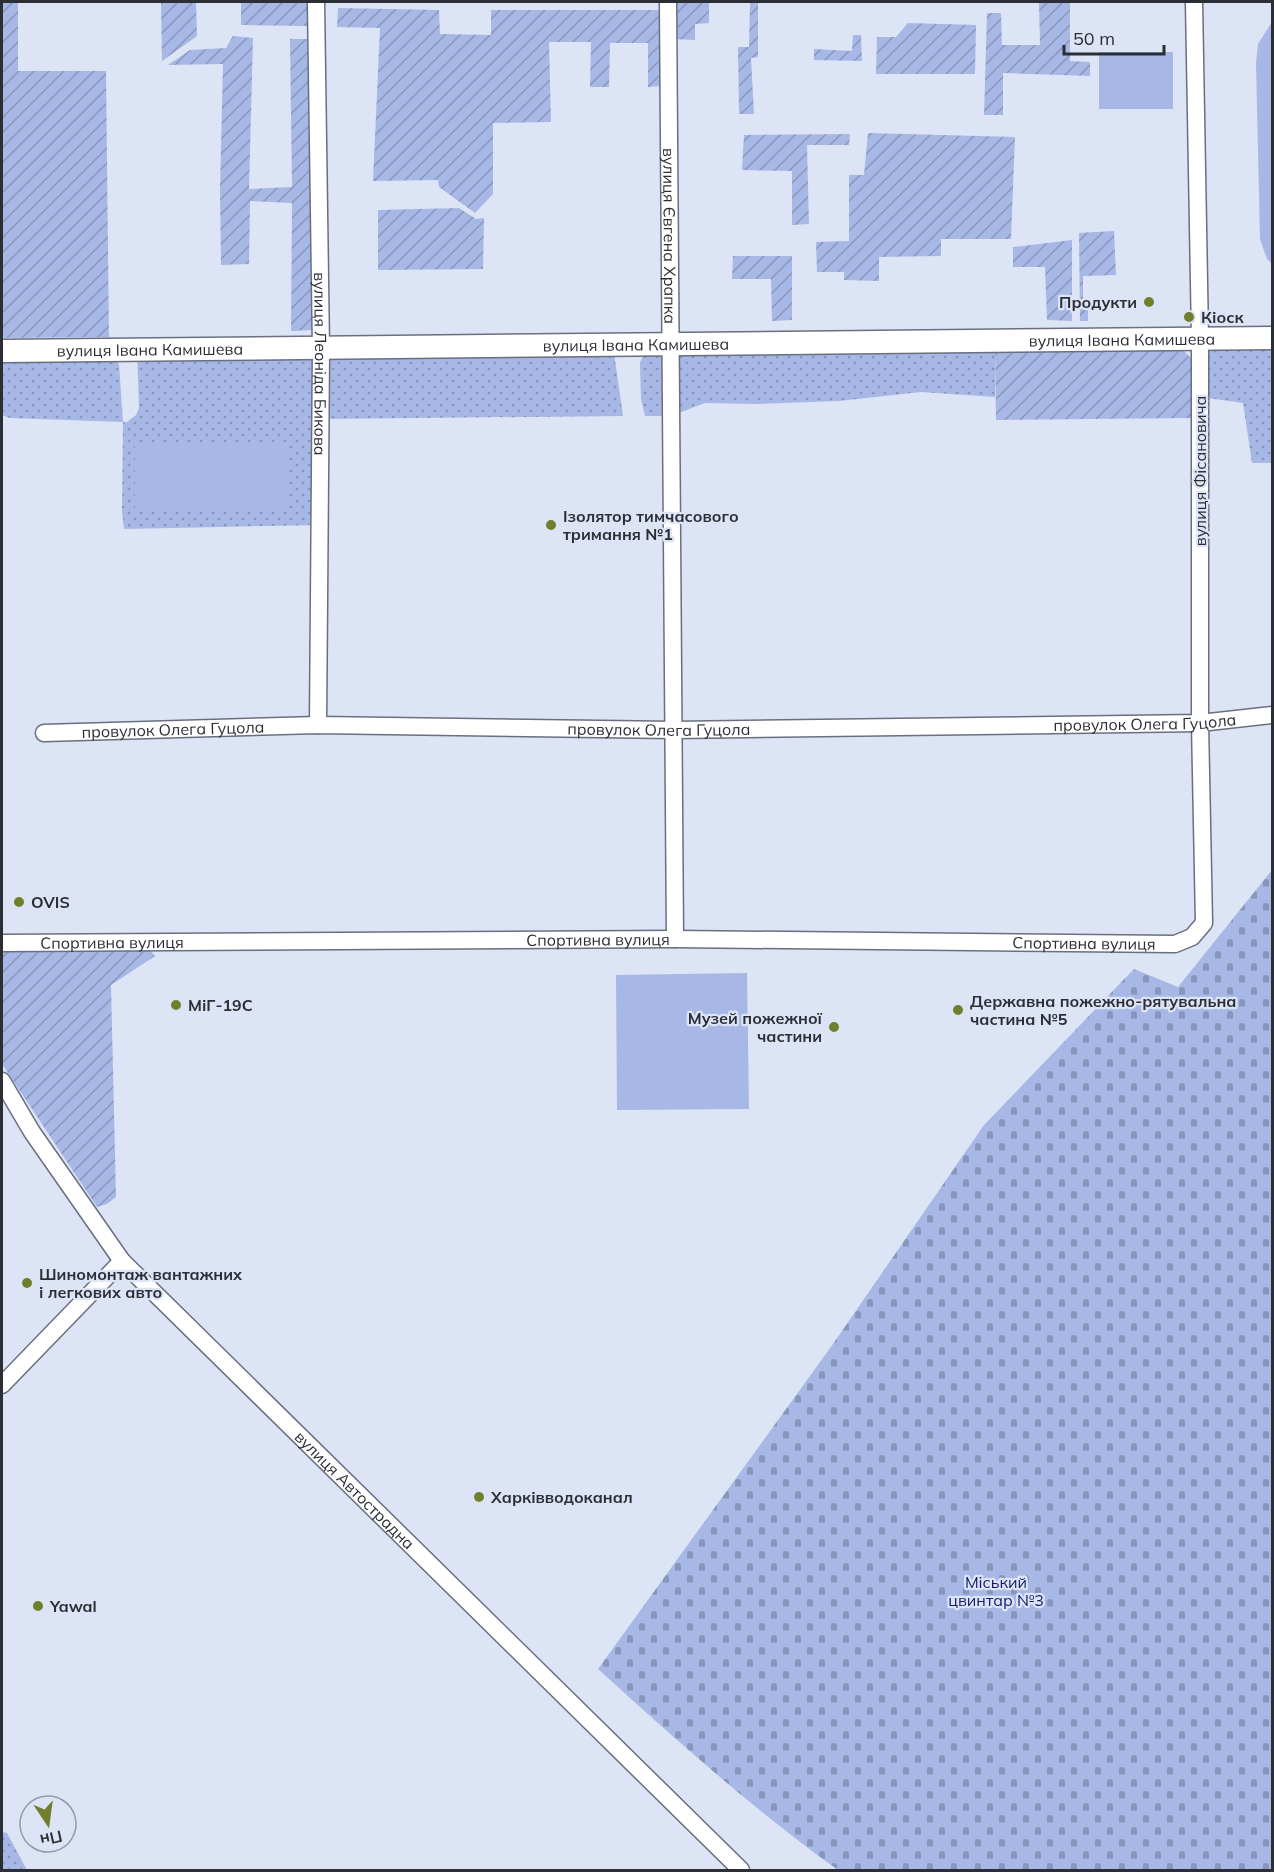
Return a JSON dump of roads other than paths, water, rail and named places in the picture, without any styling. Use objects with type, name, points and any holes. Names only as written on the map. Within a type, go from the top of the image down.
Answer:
[{"type":"street","name":"вулиця Леоніда Бикова","points":[[316,2],[321,349],[318,725]]},
{"type":"street","name":"вулиця Євгена Храпка","points":[[668,2],[675,939]]},
{"type":"street","name":"вулиця Фісановича","points":[[1192,937],[1204,923],[1200,723],[1200,338],[1194,2]]},
{"type":"street","name":"вулиця Івана Камишева","points":[[2,351],[1272,338]]},
{"type":"street","name":"провулок Олега Гуцола","points":[[44,733],[318,725],[674,730],[1200,723],[1272,715]]},
{"type":"street","name":"Спортивна вулиця","points":[[2,944],[675,939],[1175,944],[1192,937]]},
{"type":"street","name":"вулиця Автострадна","points":[[2,1081],[32,1132],[122,1262],[741,1870]]},
{"type":"street","points":[[2,1385],[122,1262]]},
{"type":"place","name":"Продукти","points":[[1149,302]]},
{"type":"place","name":"Кіоск","points":[[1189,317]]},
{"type":"place","name":"Ізолятор тимчасового тримання №1","points":[[551,525]]},
{"type":"place","name":"OVIS","points":[[19,902]]},
{"type":"place","name":"МіГ-19С","points":[[176,1005]]},
{"type":"place","name":"Державна пожежно-рятувальна частина №5","points":[[958,1010]]},
{"type":"place","name":"Музей пожежної частини","points":[[834,1027]]},
{"type":"place","name":"Шиномонтаж вантажних і легкових авто","points":[[27,1283]]},
{"type":"place","name":"Харківводоканал","points":[[479,1497]]},
{"type":"place","name":"Yawal","points":[[38,1606]]},
{"type":"park label","name":"Міський цвинтар №3","points":[[996,1591]]}]
